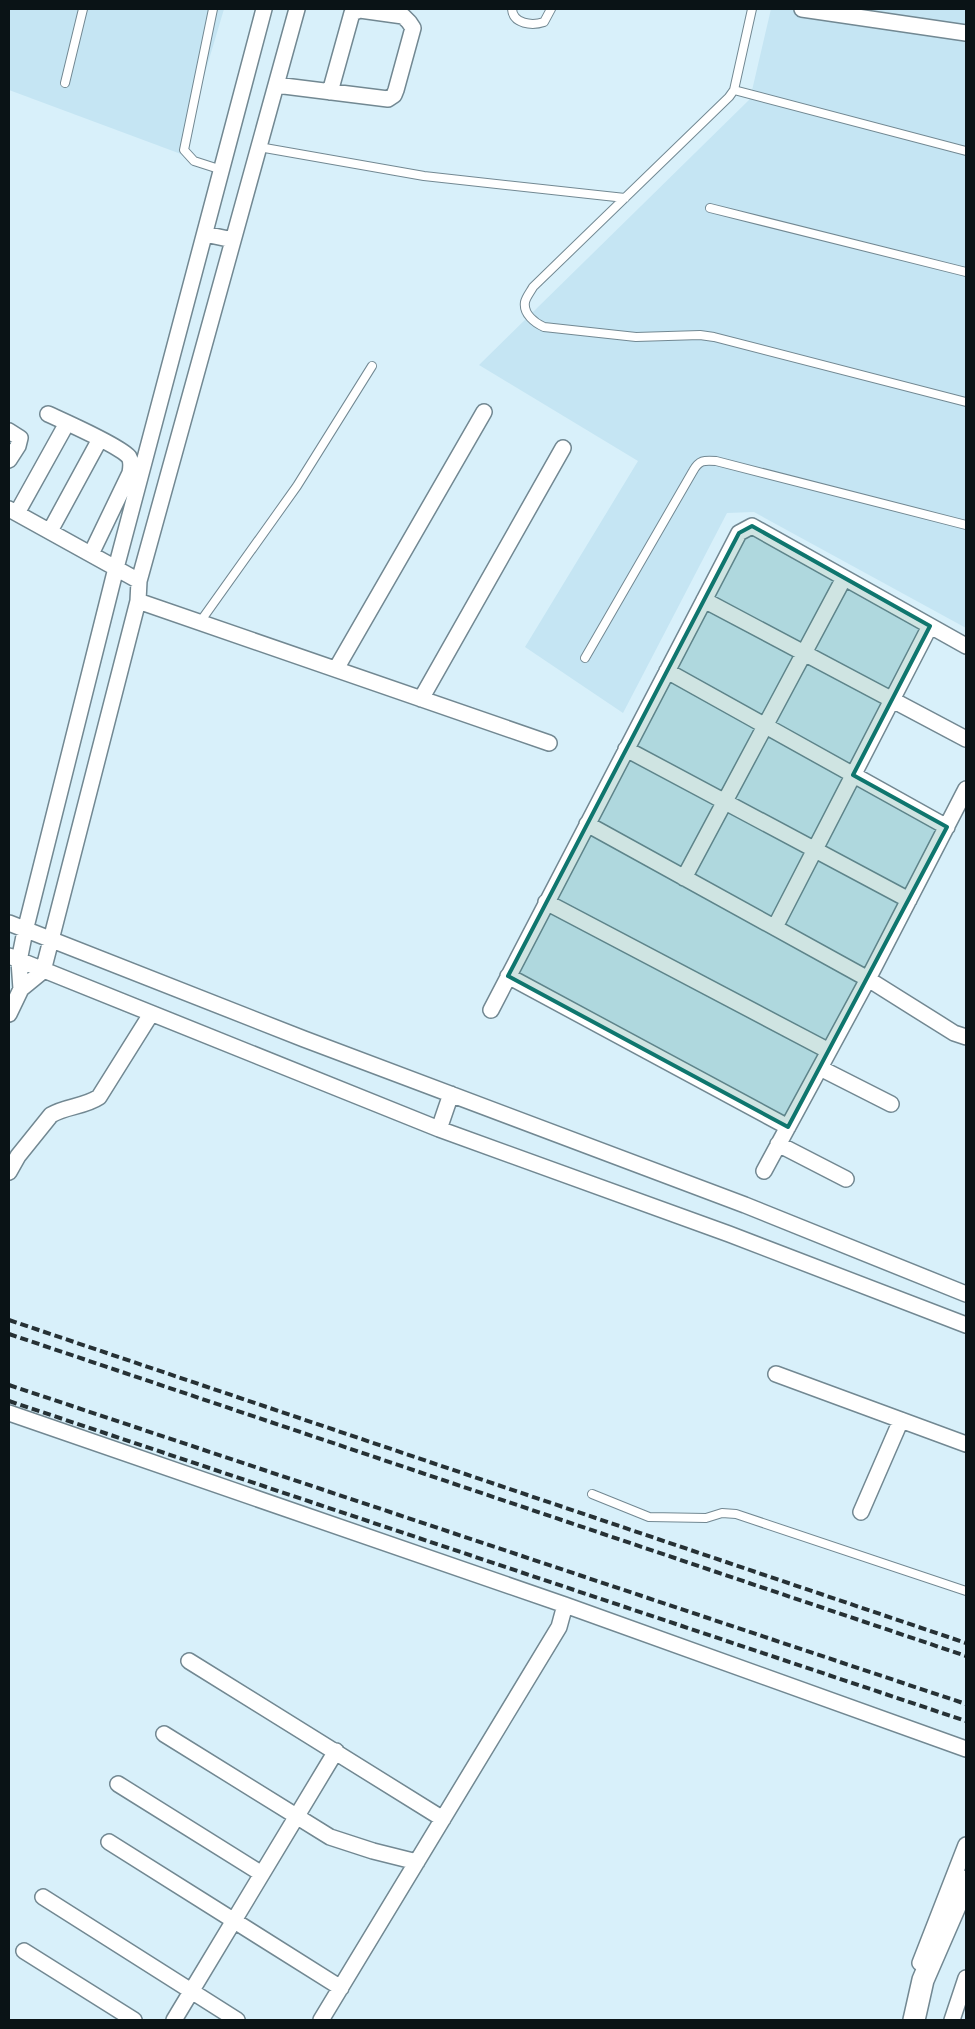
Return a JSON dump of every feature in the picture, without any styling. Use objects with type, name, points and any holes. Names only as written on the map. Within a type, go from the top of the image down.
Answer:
[{"type":"street","points":[[21,989],[14,959],[25,930],[116,568],[264,9]]},
{"type":"street","points":[[9,1014],[21,989],[43,971],[138,601],[139,581],[298,9]]},
{"type":"street","points":[[802,9],[966,32]]},
{"type":"street","points":[[276,84],[330,92],[388,98],[394,95],[413,28],[410,22],[403,16],[360,10],[352,13],[330,92]]},
{"type":"street","points":[[205,234],[233,240]]},
{"type":"street","points":[[336,670],[484,412]]},
{"type":"street","points":[[48,414],[100,439],[127,455],[131,463],[130,473],[90,554]]},
{"type":"street","points":[[67,423],[13,511],[139,581]]},
{"type":"street","points":[[9,431],[20,438],[18,446],[9,460]]},
{"type":"street","points":[[50,531],[100,439]]},
{"type":"street","points":[[421,699],[563,448]]},
{"type":"street","points":[[491,1010],[739,533],[752,526],[966,646]]},
{"type":"street","points":[[684,878],[844,578]]},
{"type":"street","points":[[704,600],[966,739]]},
{"type":"street","points":[[138,601],[549,743]]},
{"type":"street","points":[[775,927],[930,626]]},
{"type":"street","points":[[667,670],[947,827]]},
{"type":"street","points":[[626,749],[909,900]]},
{"type":"street","points":[[764,1170],[868,979],[966,789]]},
{"type":"street","points":[[587,824],[868,979],[954,1033],[966,1036]]},
{"type":"street","points":[[546,902],[829,1051]]},
{"type":"street","points":[[9,923],[451,1094],[745,1205],[966,1294]]},
{"type":"street","points":[[14,959],[440,1129],[729,1234],[966,1325]]},
{"type":"street","points":[[508,976],[788,1126]]},
{"type":"street","points":[[9,1172],[18,1156],[50,1115],[57,1111],[86,1104],[99,1097],[151,1014]]},
{"type":"street","points":[[820,1068],[891,1104]]},
{"type":"street","points":[[440,1129],[451,1094]]},
{"type":"street","points":[[778,1144],[846,1179]]},
{"type":"street","points":[[776,1374],[966,1444]]},
{"type":"street","points":[[9,1413],[565,1605],[966,1749]]},
{"type":"street","points":[[861,1512],[901,1420]]},
{"type":"street","points":[[322,2020],[559,1627],[565,1605]]},
{"type":"street","points":[[189,1661],[443,1819]]},
{"type":"street","points":[[164,1734],[330,1837],[372,1851],[417,1862]]},
{"type":"street","points":[[174,2020],[336,1751]]},
{"type":"street","points":[[118,1784],[262,1874]]},
{"type":"street","points":[[109,1842],[233,1922],[341,1988]]},
{"type":"street","points":[[905,2020],[911,1990],[966,1845]]},
{"type":"street","points":[[914,2020],[923,1980],[966,1882]]},
{"type":"street","points":[[43,1898],[237,2020]]},
{"type":"street","points":[[928,2020],[937,1984],[966,1917]]},
{"type":"street","points":[[24,1951],[134,2020]]},
{"type":"street","points":[[952,2020],[966,1978]]},
{"type":"lane","points":[[65,83],[84,9]]},
{"type":"lane","points":[[213,9],[184,150],[194,161],[222,170]]},
{"type":"lane","points":[[512,9],[517,20],[532,24],[544,22],[552,9]]},
{"type":"lane","points":[[752,9],[734,90],[729,98],[533,287],[525,302],[526,309],[532,320],[544,327],[636,337],[700,335],[966,402]]},
{"type":"lane","points":[[734,90],[966,151]]},
{"type":"lane","points":[[259,147],[424,176],[625,198]]},
{"type":"lane","points":[[710,208],[966,272]]},
{"type":"lane","points":[[200,622],[296,486],[372,366]]},
{"type":"lane","points":[[585,658],[693,471],[698,463],[704,460],[716,461],[966,525]]},
{"type":"lane","points":[[592,1494],[649,1517],[706,1518],[722,1513],[736,1514],[966,1591]]},
{"type":"highlighted area","points":[[752,526],[930,626],[853,775],[947,827],[788,1127],[508,976],[739,533]]},
{"type":"shaded area","points":[[9,9],[224,9],[181,154],[9,90]]},
{"type":"shaded area","points":[[771,9],[966,9],[966,628],[754,512],[727,513],[623,713],[525,647],[638,461],[479,365],[750,99]]},
{"type":"railway","points":[[9,1320],[966,1643]]},
{"type":"railway","points":[[9,1334],[966,1656]]},
{"type":"railway","points":[[9,1385],[966,1704]]},
{"type":"railway","points":[[9,1401],[966,1721]]}]
